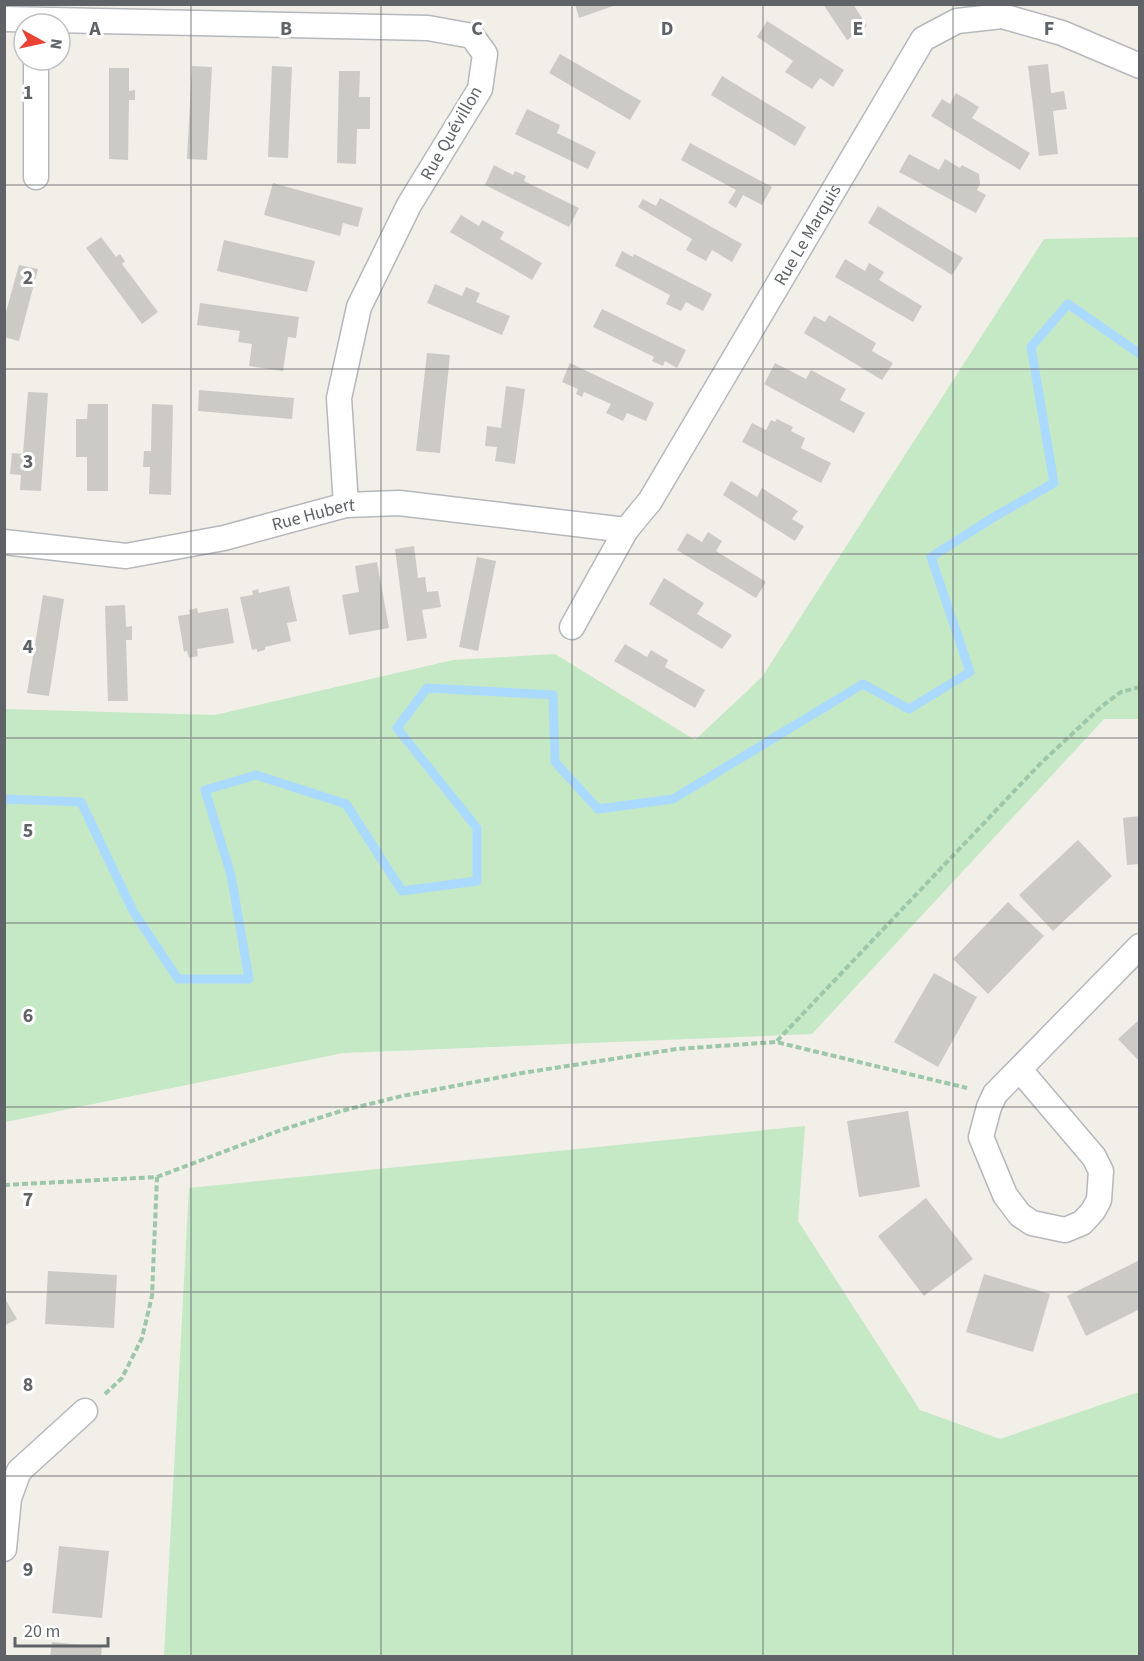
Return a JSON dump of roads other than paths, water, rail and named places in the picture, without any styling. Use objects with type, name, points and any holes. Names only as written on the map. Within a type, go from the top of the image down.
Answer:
[{"type":"street","name":"Rue Le Marquis","points":[[572,627],[626,530],[650,501],[922,39],[957,21],[1002,16],[1062,33],[1140,66]]},
{"type":"street","name":"Rue Quévillon","points":[[72,23],[428,28],[472,36],[485,54],[480,89],[409,205],[359,307],[339,398],[346,505]]},
{"type":"street","points":[[36,72],[36,177]]},
{"type":"street","name":"Rue Hubert","points":[[4,542],[126,556],[224,538],[346,505],[399,503],[626,530]]},
{"type":"street","points":[[1020,1070],[1094,1157],[1101,1171],[1099,1200],[1093,1211],[1082,1223],[1065,1230],[1032,1223],[1020,1215],[1005,1195],[981,1137],[995,1094],[1140,946]]},
{"type":"street","points":[[4,1549],[9,1498],[13,1483],[20,1471],[85,1411]]},
{"type":"waterway","points":[[4,799],[81,802],[133,911],[178,979],[249,979],[231,875],[205,790],[256,775],[346,804],[402,891],[477,881],[477,828],[397,728],[427,688],[553,695],[555,762],[598,809],[673,799],[863,684],[909,709],[970,672],[931,557],[1054,483],[1031,347],[1068,304],[1140,354]]}]
